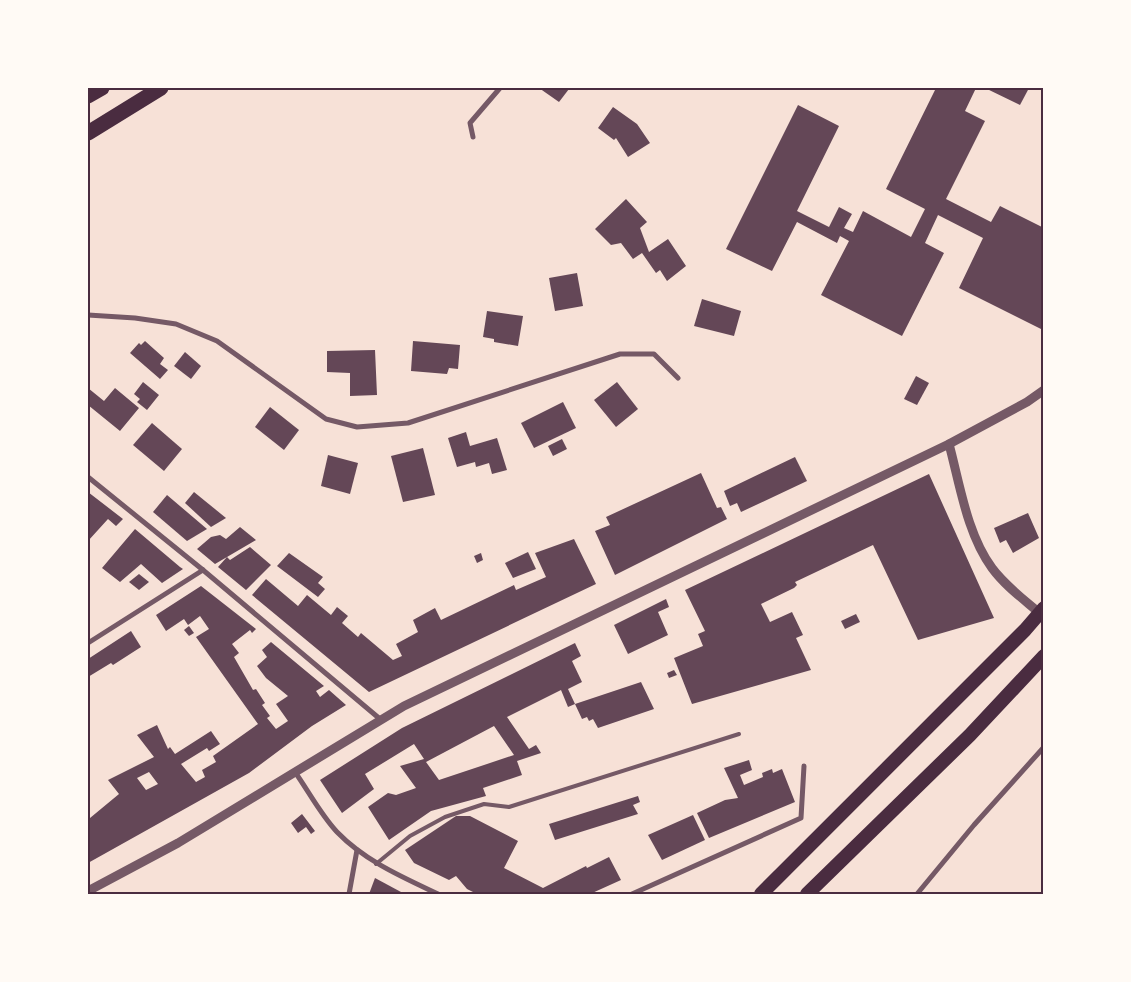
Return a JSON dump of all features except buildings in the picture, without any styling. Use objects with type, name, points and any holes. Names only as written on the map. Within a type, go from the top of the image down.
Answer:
[{"type":"highway","points":[[88,96],[102,88]]},
{"type":"highway","points":[[88,133],[161,88]]},
{"type":"highway","points":[[761,894],[1025,630],[1044,608]]},
{"type":"highway","points":[[807,894],[970,735],[1044,656]]},
{"type":"street","points":[[473,137],[470,123],[500,88]]},
{"type":"street","points":[[88,315],[135,318],[176,324],[217,341],[326,419],[358,426],[408,423],[620,354],[654,354],[678,378]]},
{"type":"street","points":[[88,891],[178,843],[380,719],[514,651],[949,444],[1011,411],[1044,390]]},
{"type":"street","points":[[949,444],[970,520],[984,556],[1003,580],[1044,616]]},
{"type":"street","points":[[88,478],[203,570],[380,719]]},
{"type":"street","points":[[88,643],[203,570]]},
{"type":"street","points":[[917,894],[974,825],[1044,746]]},
{"type":"street","points":[[632,894],[800,818],[804,766]]},
{"type":"street","points":[[295,772],[336,831],[357,850],[376,864],[438,894]]},
{"type":"street","points":[[349,894],[357,850]]},
{"type":"lane","points":[[376,864],[410,836],[445,816],[484,804],[509,807],[739,734]]}]
